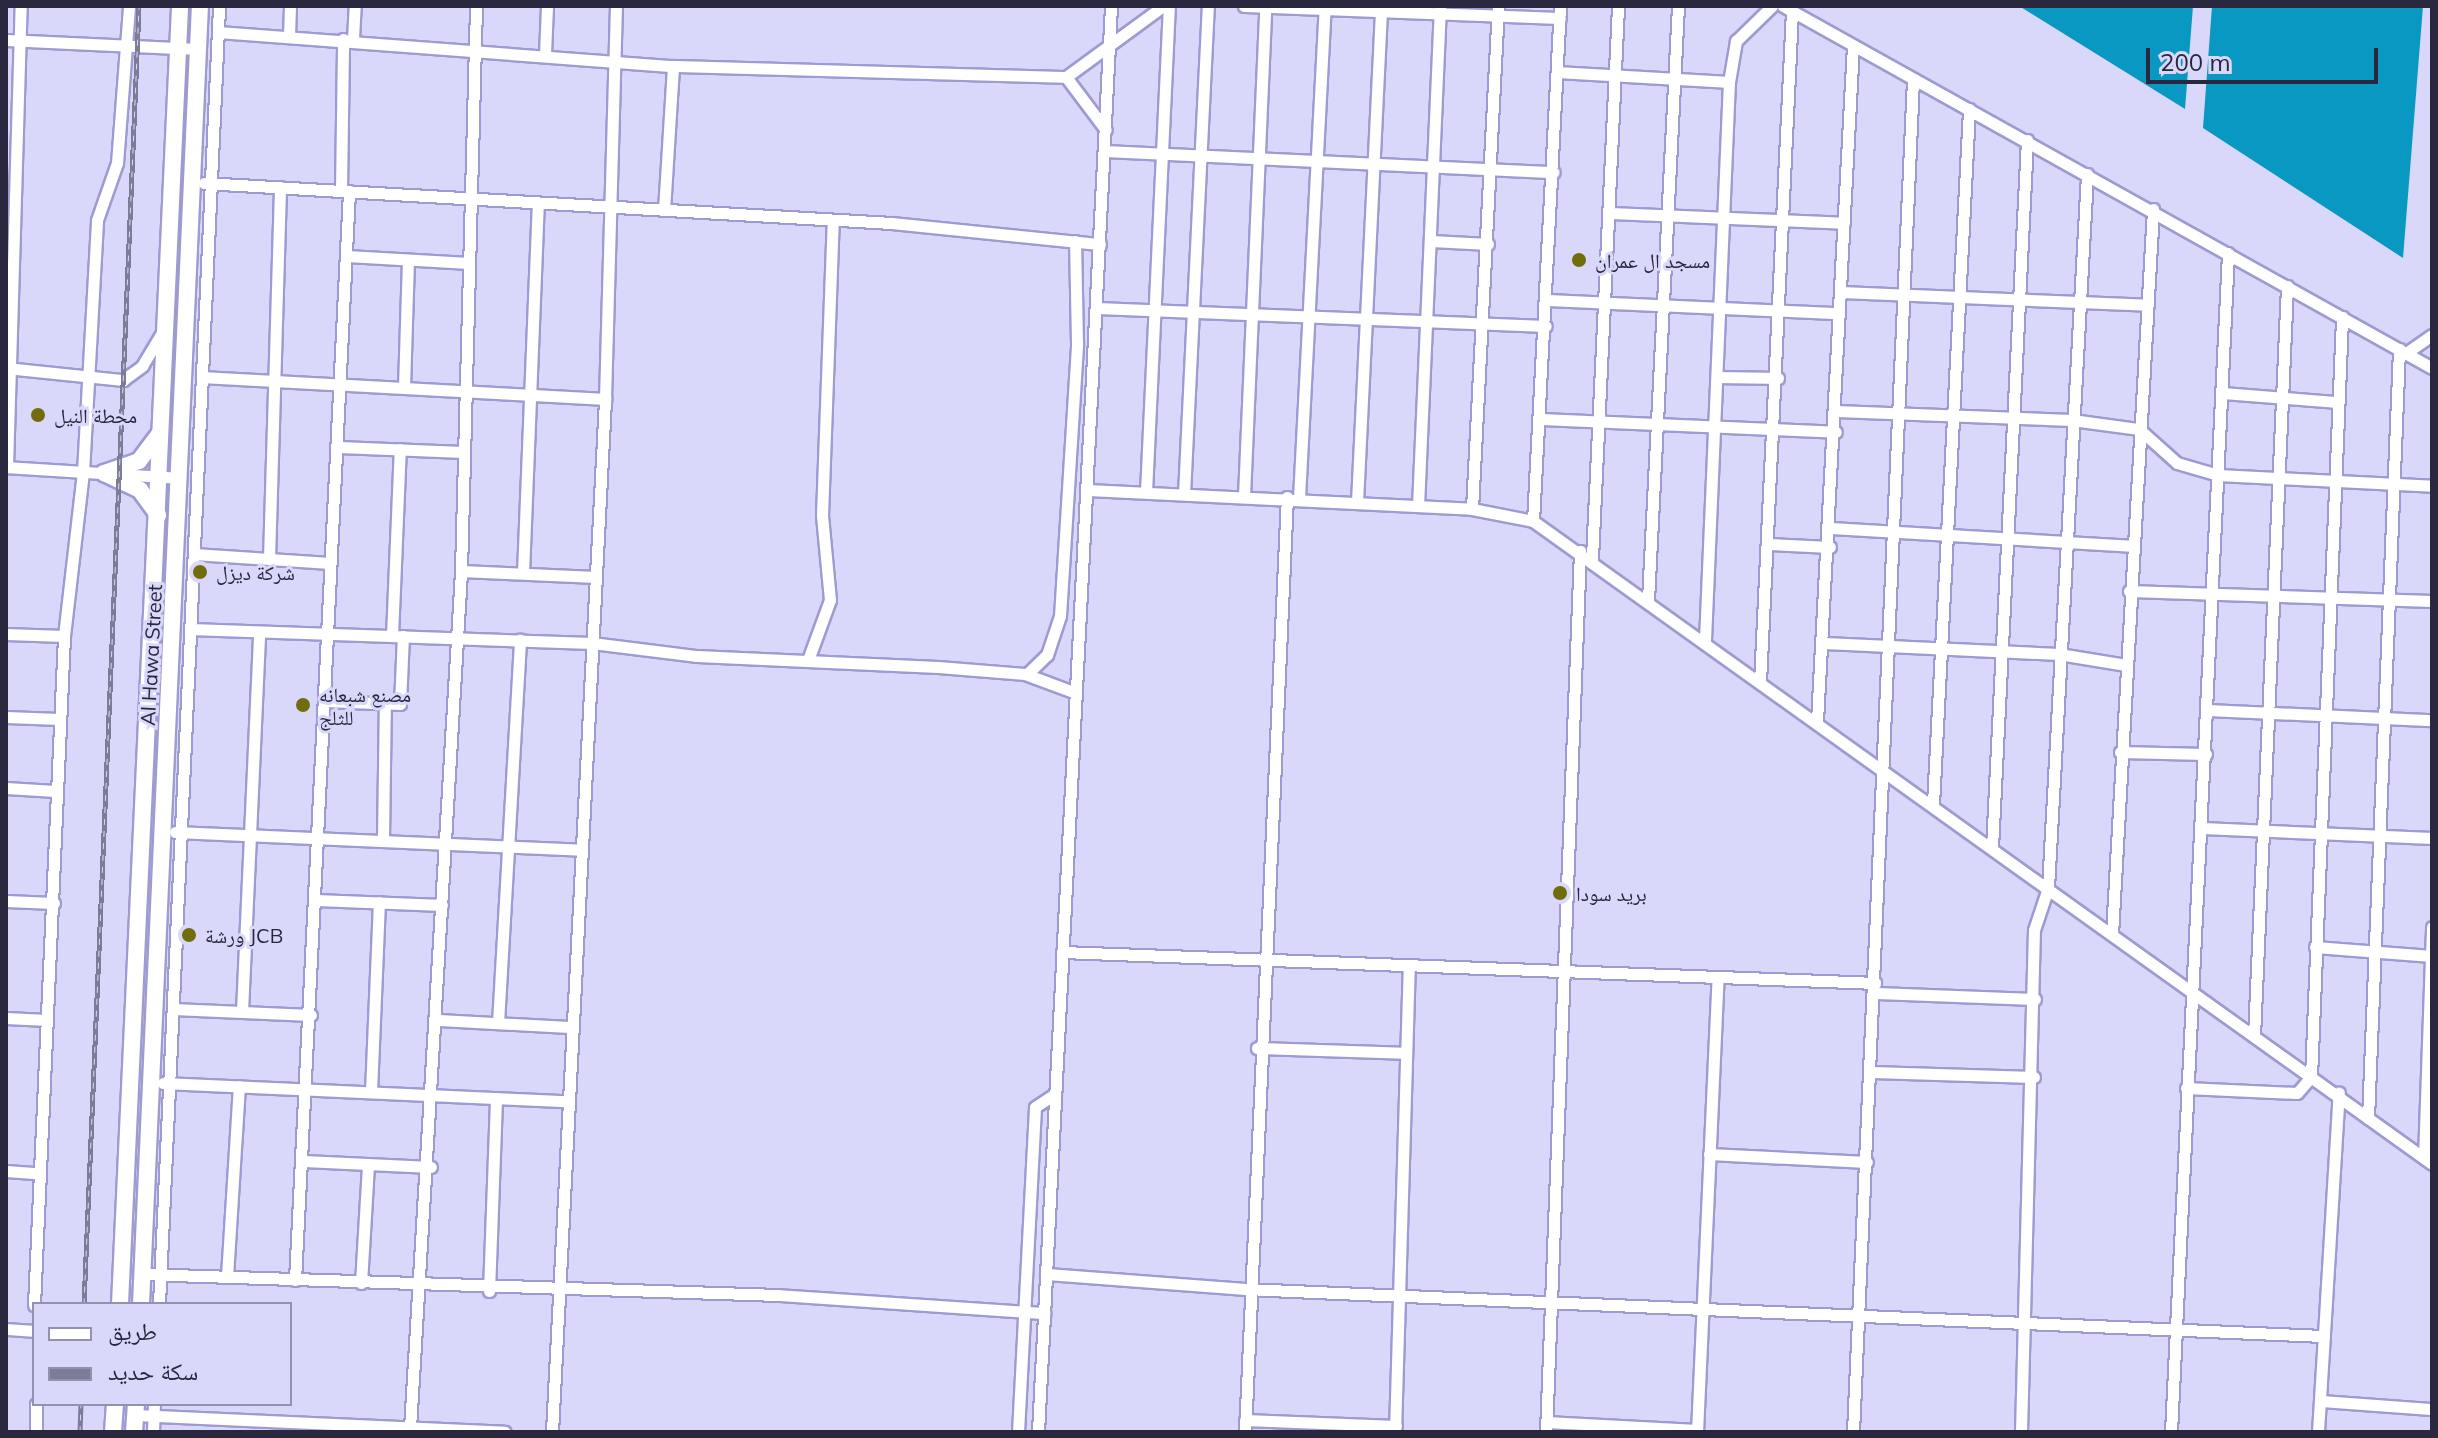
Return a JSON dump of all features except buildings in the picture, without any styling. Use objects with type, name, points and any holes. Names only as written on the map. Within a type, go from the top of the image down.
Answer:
[{"type":"highway","name":"Al Hawa Street","points":[[120,1302],[169,319],[180,6]]},
{"type":"highway","name":"Al Hawa Street","points":[[141,1302],[200,6]]},
{"type":"highway","points":[[104,473],[139,461],[162,429]]},
{"type":"highway","points":[[104,473],[140,490],[158,516]]},
{"type":"highway","points":[[113,1432],[115,1406]]},
{"type":"street","points":[[21,6],[11,187],[6,467],[180,478]]},
{"type":"street","points":[[34,1302],[37,1173],[54,903],[55,791],[64,636],[83,472],[97,220],[117,163],[129,6]]},
{"type":"street","points":[[159,1302],[219,6]]},
{"type":"street","points":[[289,35],[290,6]]},
{"type":"street","points":[[295,1280],[308,1089],[330,563],[348,256],[345,190],[348,39],[355,6]]},
{"type":"street","points":[[410,1428],[416,1285],[431,1167],[444,844],[461,571],[467,198],[476,6]]},
{"type":"street","points":[[545,54],[547,6]]},
{"type":"street","points":[[552,1432],[562,1291],[569,1027],[582,850],[605,399],[607,208],[616,6]]},
{"type":"street","points":[[1038,1432],[1111,6]]},
{"type":"street","points":[[218,32],[348,39],[673,66],[1066,77],[1109,43],[1166,6]]},
{"type":"street","points":[[1146,492],[1166,154],[1166,6]]},
{"type":"street","points":[[1184,494],[1208,6]]},
{"type":"street","points":[[1244,6],[1560,12],[1548,300],[1533,521]]},
{"type":"street","points":[[1244,496],[1265,6]]},
{"type":"street","points":[[1592,558],[1601,422],[1618,6]]},
{"type":"street","points":[[1648,600],[1678,6]]},
{"type":"street","points":[[1705,640],[1719,427],[1729,82],[1736,41],[1772,6]]},
{"type":"street","points":[[1325,8],[1312,316],[1293,498],[1260,961],[1246,1289],[1245,1426],[1396,1429],[1395,1295],[1409,969]]},
{"type":"street","points":[[1760,682],[1777,430],[1787,8],[2153,209],[2432,368]]},
{"type":"street","points":[[1357,502],[1381,9]]},
{"type":"street","points":[[1418,506],[1440,11]]},
{"type":"street","points":[[1472,509],[1498,12]]},
{"type":"street","points":[[6,40],[198,49]]},
{"type":"street","points":[[1817,721],[1825,643],[1853,46]]},
{"type":"street","points":[[664,210],[673,66]]},
{"type":"street","points":[[1558,72],[1729,82]]},
{"type":"street","points":[[1066,77],[1106,130]]},
{"type":"street","points":[[1853,1432],[1872,1072],[1879,767],[1905,296],[1913,79]]},
{"type":"street","points":[[1933,804],[1962,298],[1969,109]]},
{"type":"street","points":[[1992,848],[2027,140]]},
{"type":"street","points":[[1105,151],[1554,172]]},
{"type":"street","points":[[2021,1432],[2034,1077],[2034,930],[2048,888],[2077,301],[2087,174]]},
{"type":"street","points":[[192,183],[833,220],[1100,244]]},
{"type":"street","points":[[269,559],[278,380],[280,187]]},
{"type":"street","points":[[523,573],[538,204]]},
{"type":"street","points":[[2112,934],[2130,546],[2153,209]]},
{"type":"street","points":[[1610,213],[1844,223]]},
{"type":"street","points":[[808,660],[830,600],[822,515],[833,220]]},
{"type":"street","points":[[1027,674],[1047,655],[1060,616],[1077,354],[1075,241]]},
{"type":"street","points":[[1432,241],[1488,244]]},
{"type":"street","points":[[2171,1432],[2190,991],[2215,594],[2228,253]]},
{"type":"street","points":[[348,256],[468,263]]},
{"type":"street","points":[[404,387],[408,260]]},
{"type":"street","points":[[2254,1036],[2276,480],[2287,286]]},
{"type":"street","points":[[1841,292],[2148,305]]},
{"type":"street","points":[[1548,300],[1839,313]]},
{"type":"street","points":[[1097,308],[1546,326]]},
{"type":"street","points":[[2186,1088],[2297,1093],[2311,1077],[2318,834],[2327,715],[2336,402],[2342,317]]},
{"type":"street","points":[[8,368],[90,377],[131,376],[169,319]]},
{"type":"street","points":[[2403,351],[2432,335]]},
{"type":"street","points":[[2368,1118],[2376,836],[2390,600],[2393,485],[2403,351]]},
{"type":"street","points":[[202,377],[605,399]]},
{"type":"street","points":[[1720,377],[1778,378]]},
{"type":"street","points":[[2222,393],[2336,402]]},
{"type":"street","points":[[1836,411],[2072,420],[2139,429],[2177,463],[2218,475],[2432,486]]},
{"type":"street","points":[[1541,419],[1836,432]]},
{"type":"street","points":[[338,447],[464,452]]},
{"type":"street","points":[[324,701],[400,704],[400,449]]},
{"type":"street","points":[[1088,490],[1472,509],[1533,521],[1592,558],[2190,991],[2311,1077],[2339,1093],[2428,1161]]},
{"type":"street","points":[[1831,528],[2130,546]]},
{"type":"street","points":[[1769,544],[1830,547]]},
{"type":"street","points":[[1580,551],[1546,1427],[1697,1431],[1718,978]]},
{"type":"street","points":[[194,554],[330,563]]},
{"type":"street","points":[[461,571],[596,577]]},
{"type":"street","points":[[2129,591],[2432,601]]},
{"type":"street","points":[[190,629],[592,643],[1027,674],[1076,693]]},
{"type":"street","points":[[242,1011],[259,633]]},
{"type":"street","points":[[6,634],[64,636]]},
{"type":"street","points":[[498,1023],[512,847],[520,640]]},
{"type":"street","points":[[1825,643],[2059,654],[2126,665]]},
{"type":"street","points":[[383,839],[385,704]]},
{"type":"street","points":[[2208,710],[2432,720]]},
{"type":"street","points":[[6,717],[59,719]]},
{"type":"street","points":[[2120,752],[2206,754]]},
{"type":"street","points":[[6,788],[55,791]]},
{"type":"street","points":[[2202,828],[2432,838]]},
{"type":"street","points":[[162,831],[320,835],[582,850]]},
{"type":"street","points":[[316,900],[442,905]]},
{"type":"street","points":[[6,901],[54,903]]},
{"type":"street","points":[[371,1092],[379,902]]},
{"type":"street","points":[[2428,1161],[2432,927]]},
{"type":"street","points":[[2315,947],[2432,956]]},
{"type":"street","points":[[1062,952],[1409,969],[1718,978],[2035,999]]},
{"type":"street","points":[[173,1009],[311,1015]]},
{"type":"street","points":[[6,1018],[47,1020]]},
{"type":"street","points":[[439,1020],[569,1027]]},
{"type":"street","points":[[1257,1048],[1405,1053]]},
{"type":"street","points":[[1872,1072],[2034,1077]]},
{"type":"street","points":[[150,1084],[566,1101]]},
{"type":"street","points":[[227,1276],[239,1086]]},
{"type":"street","points":[[2318,1432],[2339,1093]]},
{"type":"street","points":[[1018,1432],[1035,1107],[1055,1094]]},
{"type":"street","points":[[489,1291],[496,1098]]},
{"type":"street","points":[[1709,1154],[1867,1162]]},
{"type":"street","points":[[304,1161],[431,1167]]},
{"type":"street","points":[[361,1283],[368,1165]]},
{"type":"street","points":[[6,1171],[37,1173]]},
{"type":"street","points":[[142,1274],[416,1285],[489,1291],[778,1295],[1044,1313]]},
{"type":"street","points":[[1046,1274],[1246,1289],[2324,1336]]},
{"type":"street","points":[[6,1329],[32,1331]]},
{"type":"street","points":[[2320,1401],[2432,1409]]},
{"type":"street","points":[[36,1406],[36,1432]]},
{"type":"street","points":[[153,1432],[154,1406]]},
{"type":"street","points":[[135,1417],[348,1430],[410,1428],[505,1432]]},
{"type":"water","points":[[2019,6],[2193,6],[2185,109]]},
{"type":"water","points":[[2212,6],[2423,6],[2403,258],[2203,128]]},
{"type":"railway","points":[[84,1302],[139,6]]},
{"type":"railway","points":[[80,1432],[81,1406]]},
{"type":"place","name":"مسجد ال عمران","points":[[1579,260]]},
{"type":"place","name":"محطة النيل","points":[[38,415]]},
{"type":"place","name":"شركة ديزل","points":[[200,572]]},
{"type":"place","name":"مصنع شبعانه للثلج","points":[[303,705]]},
{"type":"place","name":"بريد سودا","points":[[1560,893]]},
{"type":"place","name":"ورشة JCB","points":[[189,935]]}]
